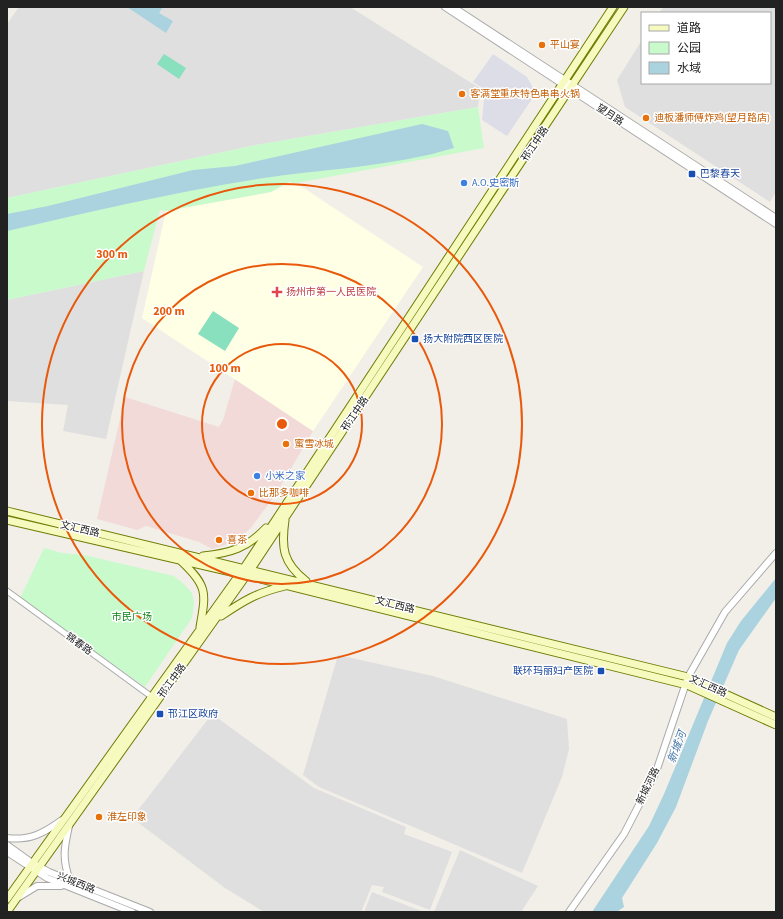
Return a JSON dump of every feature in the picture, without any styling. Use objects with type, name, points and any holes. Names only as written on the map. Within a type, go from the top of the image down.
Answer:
[{"type":"main road","name":"邗江中路","points":[[7,899],[34,867],[216,620],[278,516],[613,7]]},
{"type":"main road","name":"邗江中路","points":[[67,821],[200,629],[286,518],[624,7]]},
{"type":"main road","name":"文汇西路","points":[[7,511],[198,557],[288,586],[687,681]]},
{"type":"main road","points":[[198,557],[223,554],[241,548],[256,539],[278,516]]},
{"type":"main road","points":[[286,518],[282,538],[286,556],[293,572],[309,584]]},
{"type":"main road","name":"文汇西路","points":[[7,520],[179,560],[309,584],[687,681],[776,725]]},
{"type":"main road","points":[[179,560],[196,575],[204,587],[204,604],[200,629]]},
{"type":"main road","points":[[216,620],[260,592],[288,586]]},
{"type":"main road","name":"文汇西路","points":[[724,698],[776,717]]},
{"type":"main road","name":"邗江中路","points":[[7,912],[34,867]]},
{"type":"street","name":"望月路","points":[[445,7],[776,218]]},
{"type":"street","name":"望月路","points":[[453,7],[564,82]]},
{"type":"street","name":"望月路","points":[[572,87],[776,224]]},
{"type":"street","name":"新城河路","points":[[569,912],[624,834],[656,772],[687,681],[725,612],[776,552]]},
{"type":"street","name":"锦春路","points":[[7,590],[152,697]]},
{"type":"street","points":[[7,838],[25,839],[43,834],[67,821]]},
{"type":"street","points":[[17,897],[37,886],[68,884],[64,852],[67,821]]},
{"type":"street","name":"兴城西路","points":[[7,845],[34,867]]},
{"type":"street","name":"兴城西路","points":[[7,852],[68,884],[132,912]]},
{"type":"street","name":"兴城西路","points":[[68,884],[150,912]]},
{"type":"shaded area","points":[[19,7],[350,7],[481,89],[478,107],[256,145],[7,198],[7,24]]},
{"type":"shaded area","points":[[663,7],[776,7],[776,192],[770,202],[625,107],[617,80],[641,42],[641,84],[771,84],[771,12],[660,12]]},
{"type":"shaded area","points":[[493,54],[527,77],[536,93],[507,136],[482,120],[485,90],[473,82]]},
{"type":"shaded area","name":"扬州市第一人民医院","points":[[289,182],[296,183],[423,267],[313,431],[142,318],[166,211],[271,192]]},
{"type":"shaded area","points":[[144,271],[106,439],[63,431],[68,405],[7,401],[7,300]]},
{"type":"shaded area","points":[[235,379],[313,431],[276,494],[250,529],[231,543],[212,549],[199,542],[146,526],[137,530],[97,519],[125,397],[219,427],[223,420]]},
{"type":"shaded area","points":[[338,655],[433,676],[567,719],[569,749],[562,777],[522,873],[319,787],[303,775]]},
{"type":"shaded area","points":[[212,714],[314,788],[406,827],[404,834],[452,852],[430,910],[382,892],[384,887],[372,885],[361,912],[264,912],[225,888],[132,818]]},
{"type":"shaded area","points":[[460,850],[538,886],[521,912],[434,912]]},
{"type":"shaded area","points":[[372,892],[424,912],[364,912]]},
{"type":"green space","points":[[164,54],[186,68],[179,79],[157,64]]},
{"type":"green space","points":[[478,107],[484,148],[296,183],[289,182],[271,192],[166,211],[160,210],[144,271],[7,300],[7,198],[256,145]]},
{"type":"green space","points":[[213,311],[239,328],[225,351],[198,334]]},
{"type":"green space","name":"市民广场","points":[[44,548],[62,553],[84,555],[174,576],[192,593],[194,603],[192,618],[145,687],[20,598]]},
{"type":"water","points":[[127,7],[163,7],[159,13],[173,21],[166,33]]},
{"type":"water","points":[[422,124],[448,131],[454,148],[381,164],[257,179],[194,190],[7,231],[7,214],[48,206],[193,170],[235,166]]},
{"type":"water","points":[[776,578],[776,598],[739,650],[708,721],[676,807],[657,843],[622,898],[624,907],[618,911],[592,912],[649,826],[664,794],[727,643],[741,621]]},
{"type":"place","name":"平山宴","points":[[542,45]]},
{"type":"place","name":"客满堂重庆特色串串火锅","points":[[462,94]]},
{"type":"place","name":"迪板潘师傅炸鸡(望月路店)","points":[[646,118]]},
{"type":"place","name":"巴黎春天","points":[[692,174]]},
{"type":"place","name":"A.O.史密斯","points":[[464,183]]},
{"type":"place","name":"扬州市第一人民医院","points":[[277,292]]},
{"type":"place","name":"扬大附院西区医院","points":[[415,339]]},
{"type":"place","name":"蜜雪冰城","points":[[286,444]]},
{"type":"place","name":"小米之家","points":[[257,476]]},
{"type":"place","name":"比那多咖啡","points":[[251,493]]},
{"type":"place","name":"喜茶","points":[[219,540]]},
{"type":"place","name":"联环玛丽妇产医院","points":[[601,671]]},
{"type":"place","name":"邗江区政府","points":[[160,714]]},
{"type":"place","name":"淮左印象","points":[[99,817]]},
{"type":"water label","name":"新城河","points":[[677,747]]}]
